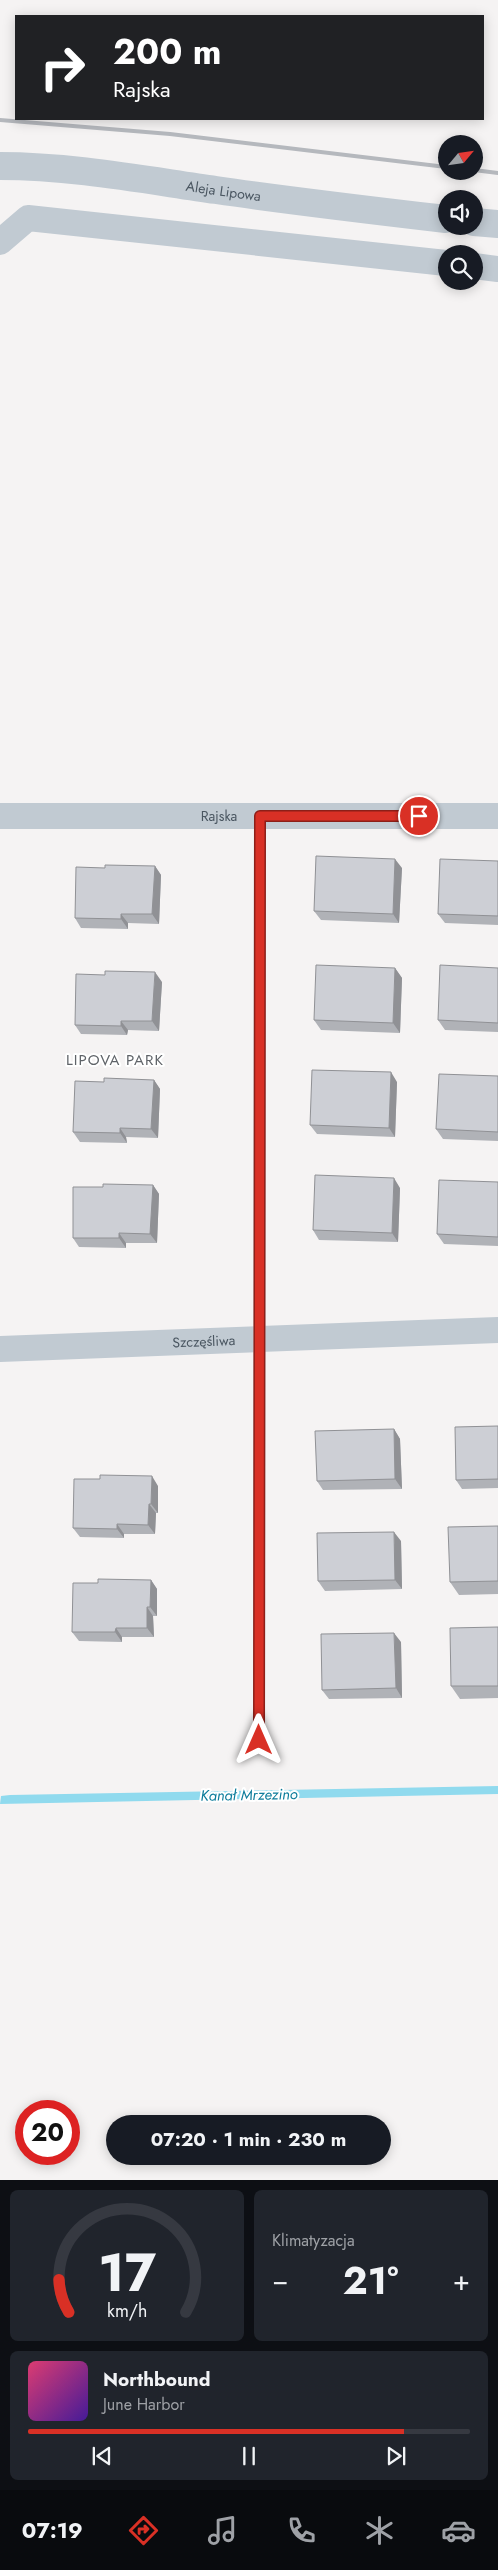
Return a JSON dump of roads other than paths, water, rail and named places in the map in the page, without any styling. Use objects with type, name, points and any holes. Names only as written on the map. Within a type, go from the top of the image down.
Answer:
[{"type":"street","name":"Aleja Lipowa","points":[[0,166],[23,166],[133,178],[308,204],[438,218]]},
{"type":"street","points":[[0,242],[28,218],[438,262]]},
{"type":"street","points":[[483,223],[498,224]]},
{"type":"street","points":[[483,267],[498,269]]},
{"type":"street","name":"Rajska","points":[[0,816],[498,816]]},
{"type":"street","name":"Szczęśliwa","points":[[0,1349],[258,1337],[498,1330]]},
{"type":"lane","points":[[259,1740],[260,816]]},
{"type":"water","name":"Kanał Mrzezino","points":[[498,1786],[498,1794],[0,1804],[1,1796],[10,1795]]},
{"type":"railway","points":[[0,120],[170,134],[438,166]]},
{"type":"railway","points":[[483,171],[498,173]]},
{"type":"district","name":"LIPOVA PARK","points":[[115,1060]]}]
